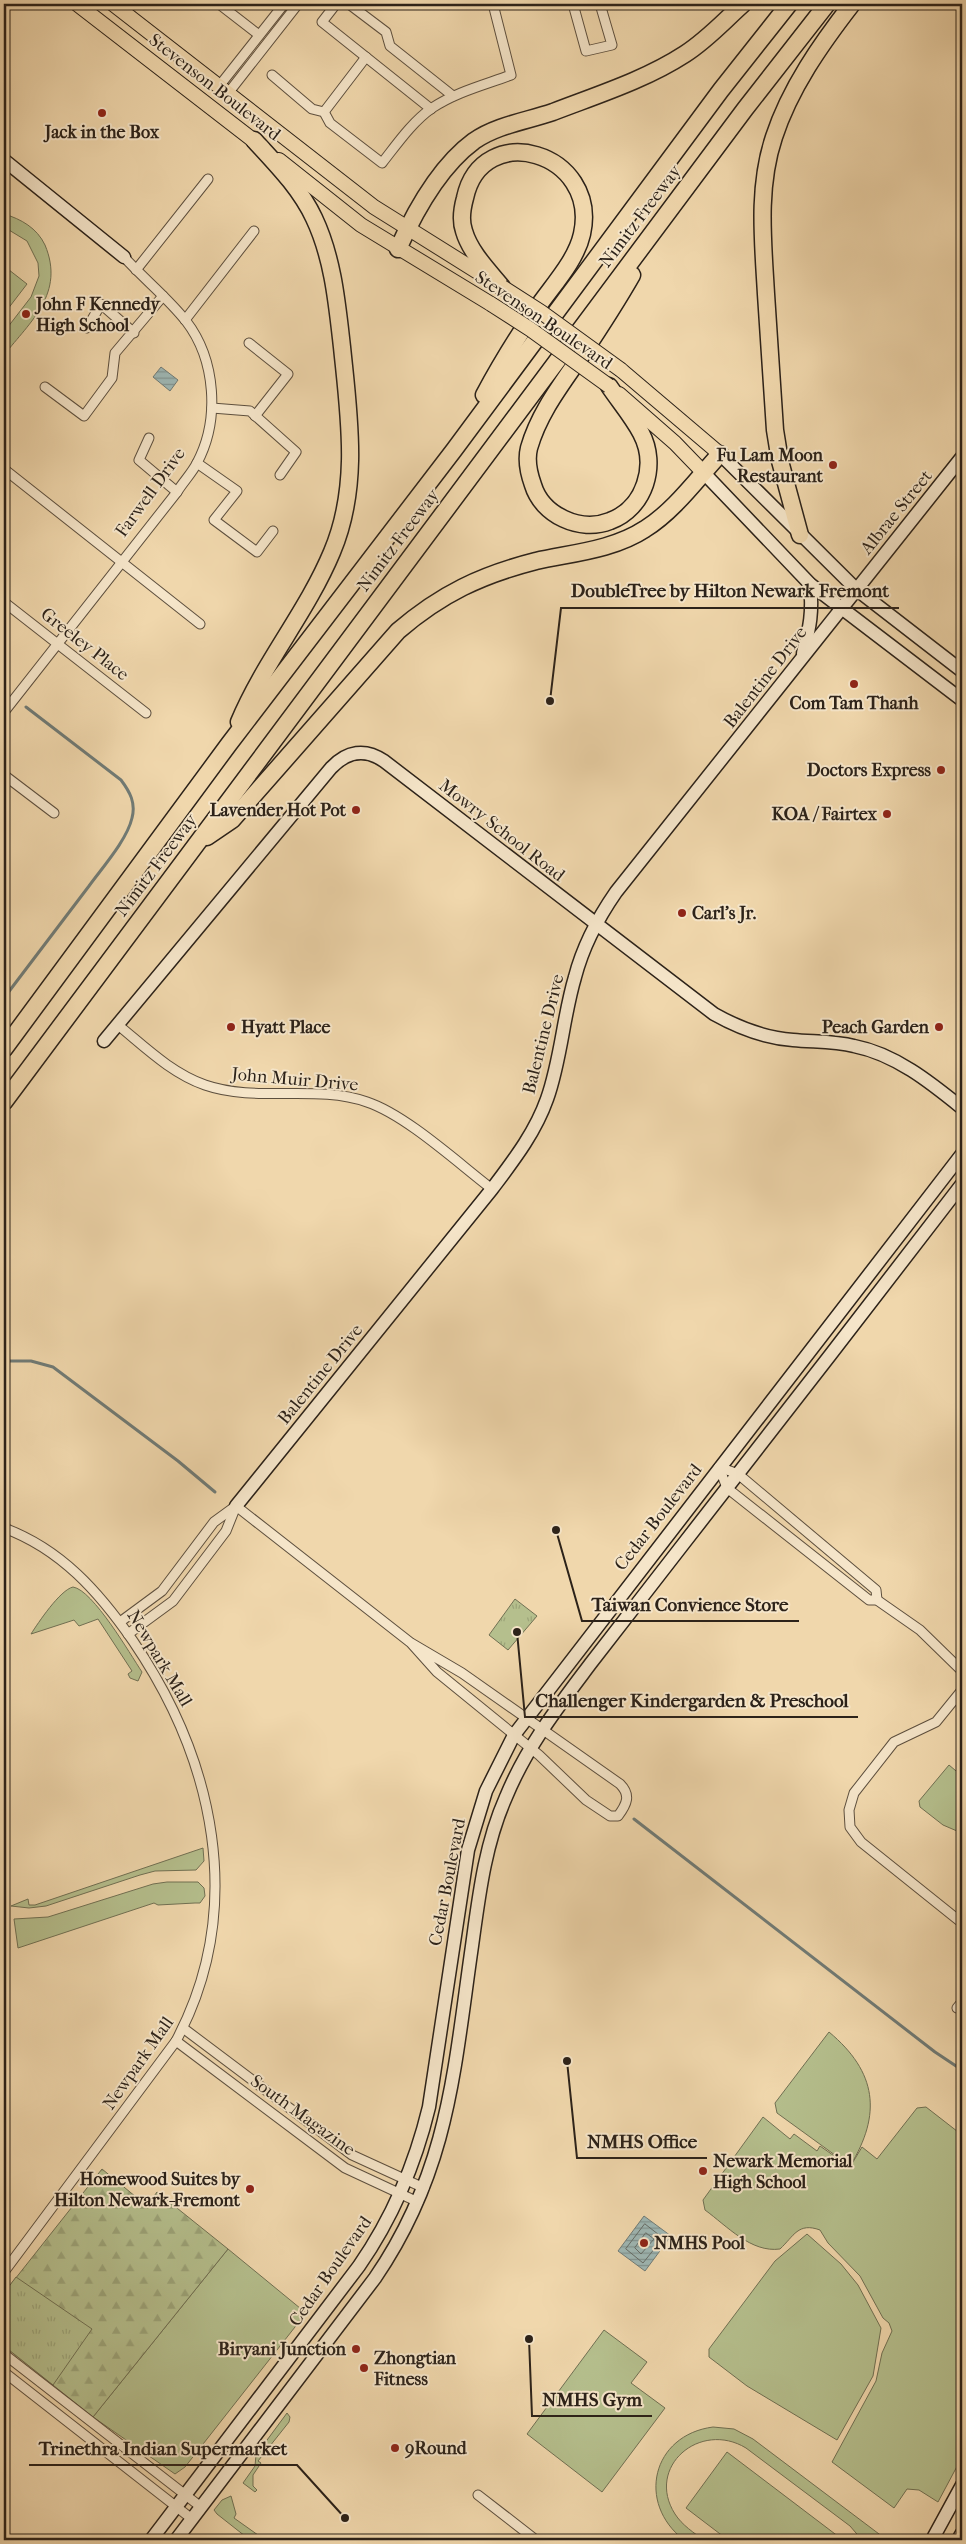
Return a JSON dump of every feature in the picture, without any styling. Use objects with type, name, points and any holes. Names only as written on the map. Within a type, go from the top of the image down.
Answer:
[{"type":"highway","points":[[398,249],[408,229],[442,175],[458,154],[476,140],[498,129],[578,102],[662,68],[708,37],[742,4]]},
{"type":"highway","name":"Nimitz Freeway","points":[[4,1049],[229,744],[454,450],[721,90],[789,4]]},
{"type":"highway","name":"Nimitz Freeway","points":[[4,1102],[668,212],[799,38],[827,4]]},
{"type":"highway","points":[[800,535],[780,461],[775,430],[762,237],[762,192],[774,137],[787,104],[819,48],[852,4]]},
{"type":"highway","points":[[229,744],[250,696],[300,615],[333,552],[343,522],[352,464],[351,429],[336,298],[327,251],[314,217],[293,184],[254,140]]},
{"type":"highway","points":[[454,450],[508,351],[572,258],[582,235],[584,213],[581,194],[570,176],[554,161],[533,153],[512,152],[492,159],[477,172],[467,188],[461,214],[464,231],[473,251],[502,287]]},
{"type":"highway","points":[[609,386],[641,433],[647,454],[649,473],[641,494],[627,512],[609,522],[589,524],[570,521],[549,511],[535,493],[529,473],[529,450],[537,425],[548,404],[619,298],[668,212]]},
{"type":"highway","points":[[197,843],[232,820],[398,631],[419,613],[440,598],[490,574],[604,547],[638,533],[660,518],[720,454]]},
{"type":"main road","name":"Stevenson Boulevard","points":[[77,4],[354,219],[398,249],[530,329],[609,386],[650,420],[703,472],[810,584],[962,700]]},
{"type":"main road","name":"Stevenson Boulevard","points":[[113,4],[225,89],[374,207],[541,312],[621,370],[720,454],[856,589],[962,671]]},
{"type":"main road","name":"Farwell Drive","points":[[4,160],[124,257]]},
{"type":"main road","name":"Albrae Street","points":[[856,589],[962,457]]},
{"type":"main road","points":[[802,659],[812,621],[813,606],[810,584]]},
{"type":"main road","name":"Balentine Drive","points":[[236,1506],[492,1189],[527,1141],[547,1101],[554,1080],[574,977],[596,924],[627,877],[856,589]]},
{"type":"main road","name":"Mowry School Road","points":[[104,1041],[338,760],[353,753],[368,753],[384,761],[699,1003],[728,1022],[775,1038],[839,1043],[871,1050],[910,1070],[962,1108]]},
{"type":"main road","name":"Cedar Boulevard","points":[[151,2540],[359,2266],[382,2231],[401,2193],[419,2144],[430,2099],[468,1850],[483,1800],[514,1735],[962,1154]]},
{"type":"main road","name":"Cedar Boulevard","points":[[176,2540],[374,2278],[399,2240],[418,2202],[438,2150],[448,2110],[479,1895],[490,1839],[505,1799],[529,1748],[541,1729],[962,1184]]},
{"type":"main road","points":[[932,2540],[962,2485]]},
{"type":"main road","points":[[958,2540],[962,2533]]},
{"type":"street","points":[[219,4],[259,35]]},
{"type":"street","points":[[225,89],[259,35],[284,4]]},
{"type":"street","points":[[225,89],[298,4]]},
{"type":"street","points":[[336,4],[322,22],[431,109]]},
{"type":"street","points":[[349,4],[386,32],[390,46],[453,96]]},
{"type":"street","points":[[272,75],[312,109],[324,112],[330,123],[382,163],[410,128],[431,109],[453,96],[511,75],[493,4]]},
{"type":"street","points":[[572,4],[586,51],[612,45],[600,4]]},
{"type":"street","points":[[324,112],[366,57]]},
{"type":"street","points":[[136,270],[208,179]]},
{"type":"street","points":[[185,320],[254,231]]},
{"type":"street","name":"Farwell Drive","points":[[4,712],[177,492],[197,463],[210,426],[212,408],[210,379],[203,350],[185,320],[124,257]]},
{"type":"street","points":[[45,387],[84,416],[112,378],[115,353],[134,333],[163,296]]},
{"type":"street","points":[[87,328],[101,304],[134,333]]},
{"type":"street","points":[[250,343],[288,374],[255,416]]},
{"type":"street","points":[[212,408],[250,411],[296,452],[280,475]]},
{"type":"street","points":[[149,438],[139,460],[177,492]]},
{"type":"street","points":[[197,463],[237,491],[214,520],[257,552],[273,531]]},
{"type":"street","points":[[4,469],[200,624]]},
{"type":"street","name":"Greeley Place","points":[[4,602],[146,712]]},
{"type":"street","points":[[4,775],[54,813]]},
{"type":"street","name":"John Muir Drive","points":[[118,1025],[169,1066],[206,1086],[236,1092],[344,1097],[380,1107],[406,1123],[492,1189]]},
{"type":"street","points":[[719,1467],[738,1474],[876,1590],[877,1600]]},
{"type":"street","points":[[719,1467],[727,1488],[869,1600],[877,1600],[920,1630],[962,1671]]},
{"type":"street","points":[[236,1506],[411,1643],[456,1669],[620,1784],[627,1790],[627,1799],[624,1808],[618,1816],[610,1816],[602,1812],[514,1735],[437,1672],[411,1643]]},
{"type":"street","name":"Balentine Drive","points":[[120,1622],[162,1591],[214,1522],[236,1506]]},
{"type":"street","name":"Balentine Drive","points":[[128,1634],[172,1601],[226,1531],[236,1506]]},
{"type":"street","name":"Newpark Mall","points":[[4,1528],[32,1541],[62,1560],[93,1588],[120,1622],[158,1679],[179,1720],[202,1787],[210,1832],[215,1885],[213,1926],[206,1966],[192,2010],[176,2041],[4,2272]]},
{"type":"street","points":[[962,1690],[936,1722],[894,1742],[854,1793],[849,1810],[850,1827],[861,1842],[962,1923]]},
{"type":"street","name":"South Magazine","points":[[183,2028],[344,2150],[424,2188]]},
{"type":"street","name":"South Magazine","points":[[176,2041],[345,2168],[418,2202]]},
{"type":"street","points":[[4,2354],[201,2507]]},
{"type":"street","points":[[4,2372],[192,2519]]},
{"type":"street","points":[[478,2495],[536,2540]]},
{"type":"green space","points":[[4,214],[28,225],[42,239],[50,262],[51,278],[48,292],[42,305],[25,330],[4,355],[4,332],[31,297],[39,276],[38,263],[27,241],[4,227]]},
{"type":"green space","points":[[4,266],[27,284],[4,314]]},
{"type":"green space","points":[[73,1587],[91,1599],[110,1624],[142,1672],[138,1681],[130,1678],[128,1674],[132,1671],[98,1619],[79,1626],[74,1620],[31,1634],[56,1600]]},
{"type":"green space","points":[[515,1599],[537,1616],[508,1650],[489,1635]]},
{"type":"green space","points":[[949,1765],[962,1776],[962,1825],[957,1831],[943,1825],[920,1807],[919,1801]]},
{"type":"green space","points":[[203,1848],[204,1861],[196,1870],[155,1871],[46,1906],[29,1908],[11,1906],[28,1899],[29,1905],[35,1905]]},
{"type":"green space","points":[[198,1882],[204,1888],[205,1896],[200,1903],[158,1905],[154,1903],[18,1948],[14,1919],[48,1917],[153,1884]]},
{"type":"green space","points":[[829,2032],[857,2062],[870,2094],[867,2129],[850,2166],[777,2113],[775,2103]]},
{"type":"green space","points":[[926,2107],[962,2135],[962,2457],[938,2502],[919,2490],[907,2489],[894,2508],[832,2462],[876,2381],[882,2353],[892,2331],[860,2276],[828,2243],[820,2230],[813,2228],[801,2229],[780,2249],[759,2247],[740,2237],[705,2210],[703,2200],[763,2117],[790,2139],[794,2134],[817,2151],[820,2146],[850,2167],[862,2147],[877,2159],[917,2108]]},
{"type":"green space","points":[[102,2169],[147,2206],[157,2192],[228,2249],[93,2417],[4,2346],[4,2293]]},
{"type":"green space","points":[[807,2234],[841,2264],[858,2285],[881,2328],[873,2376],[837,2440],[747,2386],[709,2357],[709,2349],[775,2261]]},
{"type":"green space","points":[[228,2249],[306,2313],[185,2467],[175,2474],[93,2417]]},
{"type":"green space","points":[[16,2277],[92,2329],[53,2385],[4,2346],[4,2293]]},
{"type":"green space","points":[[604,2330],[647,2362],[631,2383],[665,2408],[602,2492],[527,2434]]},
{"type":"green space","points":[[287,2413],[290,2417],[289,2422],[258,2461],[261,2463],[253,2475],[253,2486],[257,2490],[255,2492],[243,2483],[255,2466],[256,2455]]},
{"type":"green space","points":[[713,2427],[734,2429],[753,2439],[887,2540],[862,2540],[850,2526],[746,2448],[729,2441],[711,2440],[695,2444],[682,2453],[672,2465],[667,2480],[668,2497],[675,2514],[692,2532],[704,2540],[684,2540],[669,2525],[660,2508],[656,2490],[658,2473],[664,2457],[676,2443],[692,2433]]},
{"type":"green space","points":[[727,2452],[843,2540],[728,2540],[686,2508]]},
{"type":"green space","points":[[231,2496],[236,2514],[234,2518],[265,2540],[250,2540],[217,2514],[214,2510],[222,2500]]},
{"type":"water","points":[[161,367],[178,380],[170,391],[153,377]]},
{"type":"water","name":"NMHS Pool","points":[[644,2216],[671,2236],[645,2271],[618,2251]]},
{"type":"waterway","points":[[4,998],[114,854],[125,835],[133,813],[131,798],[121,780],[26,707]]},
{"type":"waterway","points":[[4,1361],[31,1361],[53,1367],[178,1461],[215,1492]]},
{"type":"waterway","points":[[634,1819],[935,2052],[962,2070]]},
{"type":"place","name":"Jack in the Box","points":[[102,113]]},
{"type":"place","name":"John F Kennedy High School","points":[[26,314]]},
{"type":"place","name":"Fu Lam Moon Restaurant","points":[[833,465]]},
{"type":"place","name":"Com Tam Thanh","points":[[854,684]]},
{"type":"place","name":"DoubleTree by Hilton Newark Fremont","points":[[550,701]]},
{"type":"place","name":"Doctors Express","points":[[941,770]]},
{"type":"place","name":"Lavender Hot Pot","points":[[356,810]]},
{"type":"place","name":"KOA / Fairtex","points":[[887,814]]},
{"type":"place","name":"Carl's Jr.","points":[[682,913]]},
{"type":"place","name":"Hyatt Place","points":[[231,1027]]},
{"type":"place","name":"Peach Garden","points":[[939,1027]]},
{"type":"place","name":"Taiwan Convience Store","points":[[556,1530]]},
{"type":"place","name":"Challenger Kindergarden & Preschool","points":[[517,1632]]},
{"type":"place","name":"NMHS Office","points":[[567,2061]]},
{"type":"place","name":"Newark Memorial High School","points":[[703,2171]]},
{"type":"place","name":"Homewood Suites by Hilton Newark-Fremont","points":[[250,2189]]},
{"type":"place","name":"NMHS Pool","points":[[644,2243]]},
{"type":"place","name":"NMHS Gym","points":[[529,2339]]},
{"type":"place","name":"Biryani Junction","points":[[356,2349]]},
{"type":"place","name":"Zhongtian Fitness","points":[[364,2368]]},
{"type":"place","name":"9Round","points":[[395,2448]]},
{"type":"place","name":"Trinethra Indian Supermarket","points":[[345,2518]]}]
